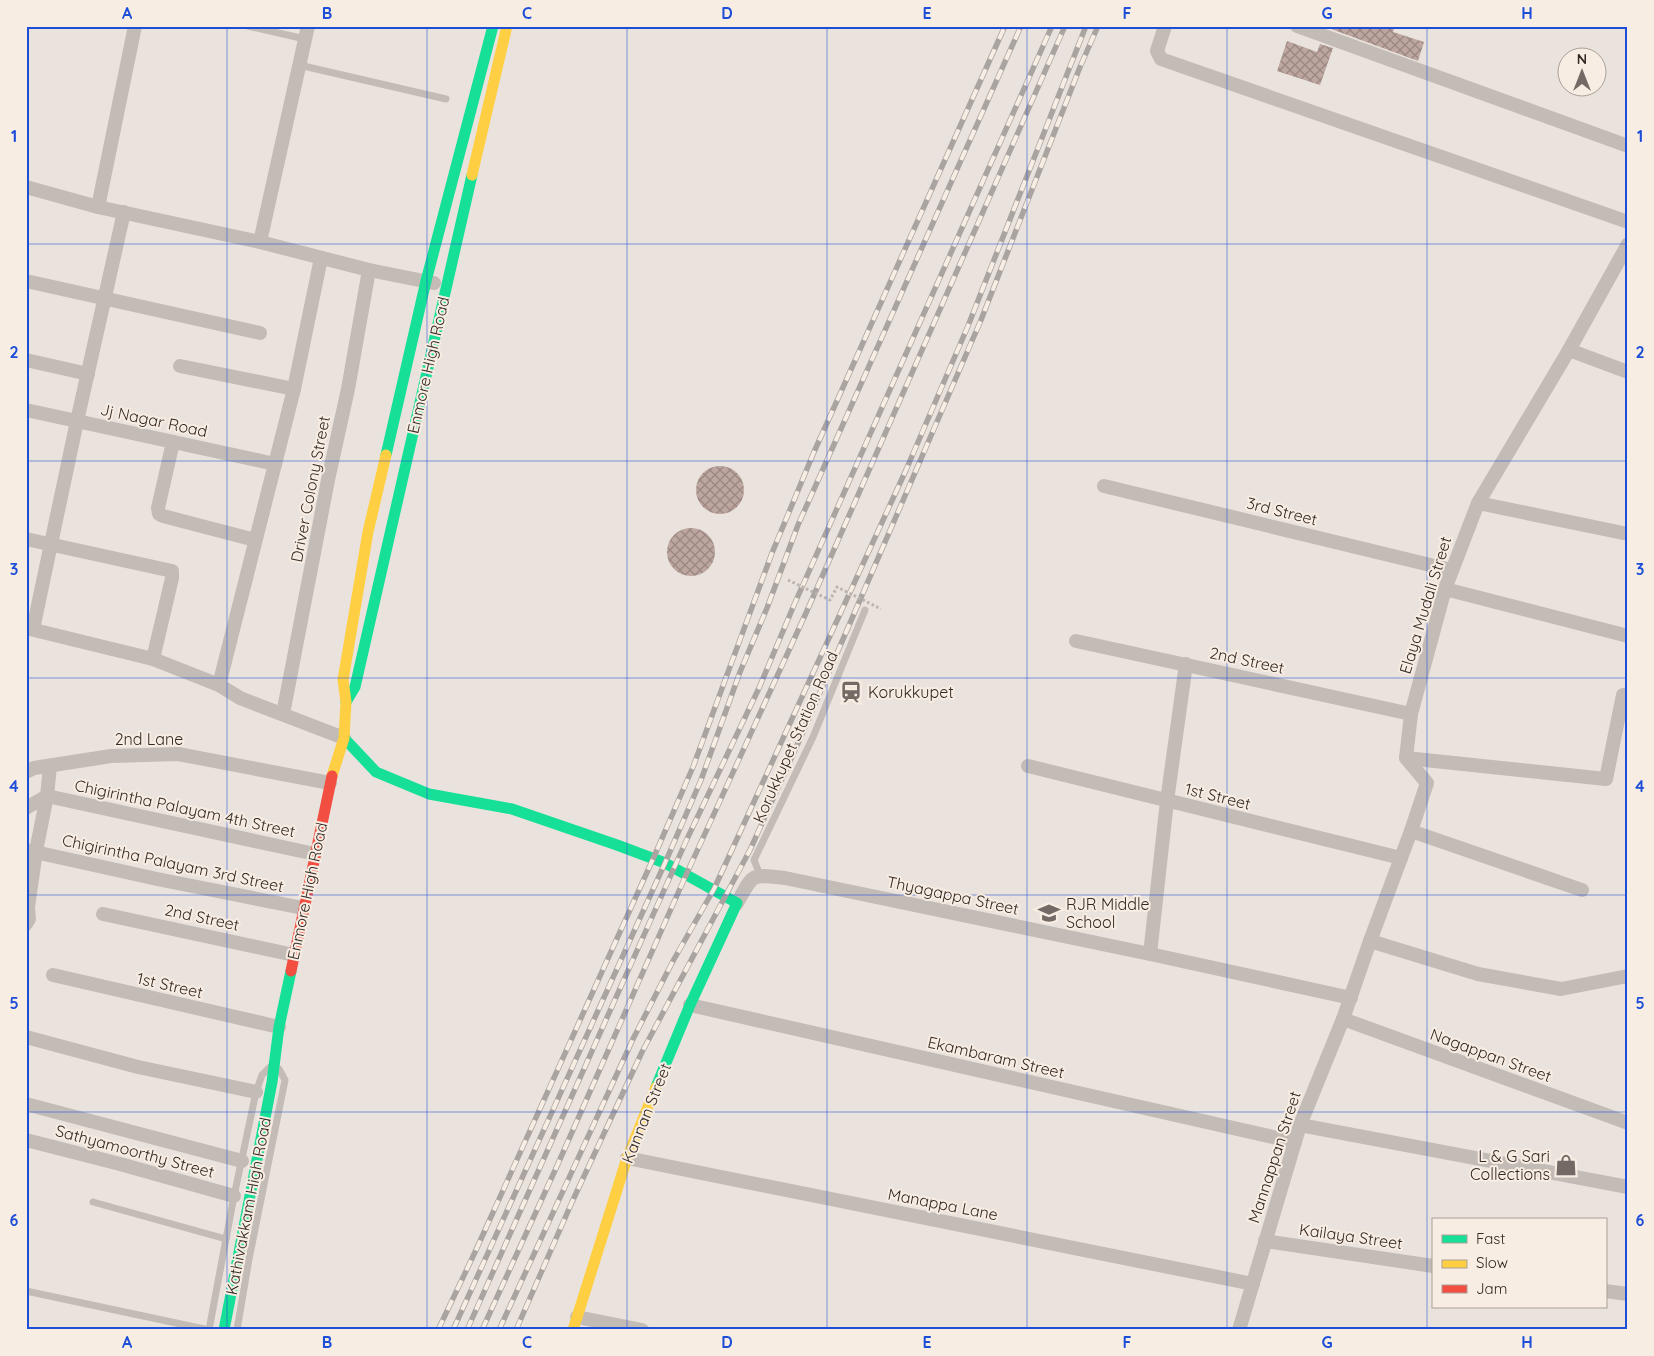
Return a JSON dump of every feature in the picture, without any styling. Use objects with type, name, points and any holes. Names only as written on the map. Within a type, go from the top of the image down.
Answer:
[{"type":"main road","name":"Enmore High Road","points":[[272,1082],[279,1027],[303,908],[330,782],[344,738],[346,702],[342,680],[368,532],[426,281],[493,26]]},
{"type":"main road","name":"Enmore High Road","points":[[346,702],[355,687],[507,26]]},
{"type":"main road","points":[[344,738],[376,772],[429,794],[512,809],[616,845],[665,863],[737,903]]},
{"type":"main road","name":"Kannan Street","points":[[575,1323],[627,1158],[690,1006],[737,903]]},
{"type":"main road","name":"Kathivakkam High Road","points":[[224,1330],[272,1082]]},
{"type":"street","points":[[98,207],[135,26]]},
{"type":"street","points":[[1165,26],[1157,51],[1161,59],[1628,222]]},
{"type":"street","points":[[1297,26],[1628,146]]},
{"type":"street","points":[[260,242],[306,33]]},
{"type":"street","points":[[26,187],[98,207],[260,242],[369,270],[446,286]]},
{"type":"street","points":[[124,212],[30,628],[153,659],[219,686],[240,698],[344,738]]},
{"type":"street","name":"Elaya Mudali Street","points":[[1406,758],[1411,714],[1445,589],[1478,503],[1569,350],[1628,244]]},
{"type":"street","points":[[219,686],[294,389],[321,258]]},
{"type":"street","name":"Driver Colony Street","points":[[282,714],[348,389],[369,270]]},
{"type":"street","points":[[26,282],[260,333]]},
{"type":"street","points":[[1569,350],[1628,372]]},
{"type":"street","points":[[26,360],[88,374]]},
{"type":"street","points":[[180,366],[294,389]]},
{"type":"street","name":"Jj Nagar Road","points":[[26,410],[275,464]]},
{"type":"street","points":[[173,442],[158,508],[159,514],[255,540]]},
{"type":"street","name":"3rd Street","points":[[1104,486],[1451,570]]},
{"type":"street","points":[[1478,503],[1628,534]]},
{"type":"street","points":[[26,539],[172,570],[172,578],[153,659]]},
{"type":"street","points":[[1445,589],[1628,636]]},
{"type":"street","name":"2nd Street","points":[[1076,641],[1411,714]]},
{"type":"street","points":[[1150,954],[1167,801],[1186,664]]},
{"type":"street","points":[[1406,758],[1606,779],[1623,695],[1628,694]]},
{"type":"street","name":"2nd Lane","points":[[26,772],[34,768],[112,756],[178,754],[330,782]]},
{"type":"street","points":[[1351,998],[1427,782],[1406,758]]},
{"type":"street","points":[[26,924],[28,919],[27,907],[31,850],[47,796],[50,766]]},
{"type":"street","name":"1st Street","points":[[1028,766],[1401,858]]},
{"type":"street","points":[[26,808],[47,796]]},
{"type":"street","name":"Chigirintha Palayam 4th Street","points":[[47,796],[315,854]]},
{"type":"street","points":[[1411,831],[1582,890]]},
{"type":"street","name":"Chigirintha Palayam 3rd Street","points":[[31,850],[157,879],[303,908]]},
{"type":"street","points":[[737,903],[751,879],[760,875]]},
{"type":"street","name":"Thyagappa Street","points":[[760,875],[785,878],[1351,998]]},
{"type":"street","name":"2nd Street","points":[[103,914],[294,955]]},
{"type":"street","points":[[1370,941],[1478,974],[1561,989],[1628,976]]},
{"type":"street","name":"1st Street","points":[[53,975],[279,1027]]},
{"type":"street","name":"Mannappan Street","points":[[1239,1330],[1294,1142],[1351,998]]},
{"type":"street","name":"Ekambaram Street","points":[[690,1006],[1294,1142]]},
{"type":"street","name":"Nagappan Street","points":[[1343,1019],[1628,1123]]},
{"type":"street","points":[[26,1036],[138,1067],[256,1092]]},
{"type":"street","points":[[26,1104],[242,1161]]},
{"type":"street","points":[[1300,1125],[1628,1187]]},
{"type":"street","name":"Sathyamoorthy Street","points":[[26,1140],[234,1196]]},
{"type":"street","name":"Manappa Lane","points":[[627,1158],[1253,1284]]},
{"type":"street","name":"Kailaya Street","points":[[1265,1242],[1432,1266]]},
{"type":"street","points":[[1606,1291],[1628,1294]]},
{"type":"street","points":[[575,1323],[642,1330]]},
{"type":"lane","points":[[248,26],[306,33]]},
{"type":"lane","points":[[299,65],[446,98]]},
{"type":"lane","name":"Korukkupet Station Road","points":[[760,875],[754,860],[813,736],[864,610]]},
{"type":"lane","points":[[26,1291],[209,1330],[256,1092],[262,1075],[275,1063],[285,1080],[249,1259],[237,1330]]},
{"type":"lane","points":[[93,1202],[226,1239]]},
{"type":"path","points":[[788,580],[830,600],[837,587],[881,608]]},
{"type":"building","points":[[1323,26],[1395,26],[1393,32],[1424,42],[1418,61]]},
{"type":"building","points":[[1287,41],[1317,52],[1320,44],[1333,48],[1320,85],[1277,71]]},
{"type":"building","points":[[720,466],[729,468],[737,473],[742,481],[744,490],[742,499],[737,507],[729,512],[720,514],[711,512],[703,507],[698,499],[696,490],[698,481],[703,473],[711,468]]},
{"type":"building","points":[[691,528],[700,530],[708,535],[713,543],[715,552],[713,561],[708,569],[700,574],[691,576],[682,574],[674,569],[669,561],[667,552],[669,543],[674,535],[682,530]]},
{"type":"railway","points":[[438,1330],[653,859],[693,767],[772,553],[814,452],[1005,26]]},
{"type":"railway","points":[[453,1330],[665,863],[701,780],[740,672],[767,608],[798,525],[1021,26]]},
{"type":"railway","points":[[467,1330],[687,839],[759,688],[794,605],[1052,26]]},
{"type":"railway","points":[[482,1330],[806,613],[1065,26]]},
{"type":"railway","points":[[499,1330],[633,1039],[673,961],[714,889],[906,470],[968,326],[1086,26]]},
{"type":"railway","points":[[516,1330],[572,1202],[642,1052],[750,850],[799,741],[981,320],[1080,67],[1098,26]]},
{"type":"traffic: fast","points":[[386,455],[426,281],[493,26]]},
{"type":"traffic: fast","points":[[346,702],[355,687],[472,175]]},
{"type":"traffic: fast","points":[[344,738],[376,772],[429,794],[512,809],[617,845],[665,863],[737,903],[690,1005],[656,1087]]},
{"type":"traffic: fast","points":[[224,1330],[272,1082],[279,1027],[291,971]]},
{"type":"traffic: slow","points":[[472,175],[507,26]]},
{"type":"traffic: slow","points":[[332,776],[344,738],[346,702],[343,680],[368,532],[386,455]]},
{"type":"traffic: slow","points":[[573,1330],[627,1158],[656,1087]]},
{"type":"traffic: jam","points":[[291,971],[332,776]]},
{"type":"place","name":"Korukkupet","points":[[851,692]]},
{"type":"place","name":"RJR Middle School","points":[[1049,913]]},
{"type":"place","name":"L & G Sari Collections","points":[[1566,1165]]}]
